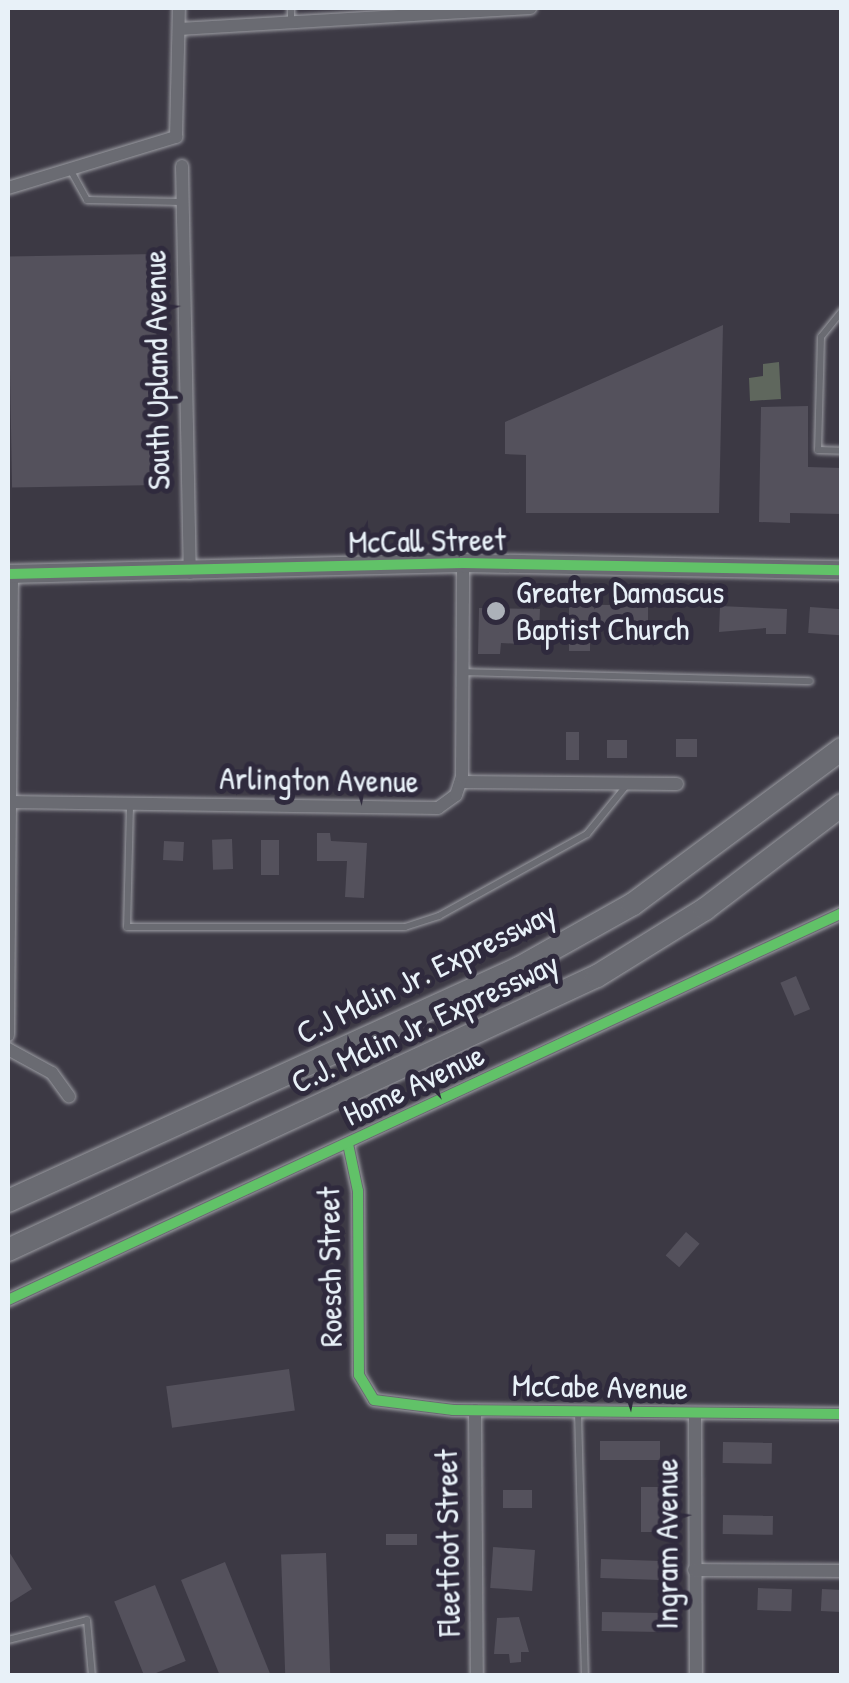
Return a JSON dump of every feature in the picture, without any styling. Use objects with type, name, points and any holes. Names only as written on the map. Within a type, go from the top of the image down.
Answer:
[{"type":"highway","name":"C.J Mclin Jr. Expressway","points":[[8,1198],[519,968],[633,904],[842,749]]},
{"type":"highway","name":"C.J. Mclin Jr. Expressway","points":[[8,1250],[596,976],[705,910],[842,804]]},
{"type":"street","points":[[8,188],[176,136],[178,8]]},
{"type":"street","points":[[179,28],[291,24],[406,10],[530,8]]},
{"type":"street","name":"South Upland Avenue","points":[[182,166],[190,573]]},
{"type":"street","points":[[461,782],[463,563]]},
{"type":"street","name":"McCall Street","points":[[10,574],[190,573],[463,563],[842,570]]},
{"type":"street","points":[[8,1036],[10,574]]},
{"type":"street","name":"Arlington Avenue","points":[[10,802],[424,812],[450,801],[461,782],[677,784]]},
{"type":"street","name":"Home Avenue","points":[[8,1300],[842,913]]},
{"type":"street","points":[[8,1049],[52,1072],[68,1096]]},
{"type":"street","name":"Roesch Street","points":[[348,1144],[358,1191],[363,1390]]},
{"type":"street","name":"McCabe Avenue","points":[[363,1390],[374,1400],[475,1410],[842,1414]]},
{"type":"street","name":"Fleetfoot Street","points":[[475,1410],[477,1676]]},
{"type":"street","name":"Ingram Avenue","points":[[695,1413],[696,1676]]},
{"type":"street","points":[[694,1570],[842,1571]]},
{"type":"lane","points":[[290,8],[291,24]]},
{"type":"lane","points":[[71,171],[87,200],[183,202]]},
{"type":"lane","points":[[842,311],[821,337],[818,450],[842,451]]},
{"type":"lane","points":[[462,672],[810,680]]},
{"type":"lane","points":[[130,805],[127,927],[405,927],[439,916],[587,834],[626,786]]},
{"type":"lane","points":[[578,1412],[586,1676]]},
{"type":"lane","points":[[8,1640],[87,1620],[92,1676]]},
{"type":"shaded area","points":[[779,362],[781,399],[750,401],[749,378],[763,376],[763,364]]},
{"type":"building","points":[[155,254],[159,485],[12,488],[8,257]]},
{"type":"building","points":[[723,325],[719,513],[526,513],[526,455],[505,454],[505,422]]},
{"type":"building","points":[[808,406],[808,467],[842,468],[842,514],[790,513],[790,523],[759,522],[761,407]]},
{"type":"building","points":[[569,604],[648,606],[648,639],[632,640],[632,625],[590,624],[590,651],[569,651]]},
{"type":"building","points":[[720,606],[787,609],[786,634],[766,634],[766,628],[719,632]]},
{"type":"building","points":[[810,607],[842,609],[840,635],[808,633]]},
{"type":"building","points":[[479,608],[540,609],[539,634],[521,633],[520,644],[501,643],[500,654],[478,654]]},
{"type":"building","points":[[566,732],[579,732],[579,760],[566,760]]},
{"type":"building","points":[[676,739],[697,739],[697,757],[676,757]]},
{"type":"building","points":[[607,740],[627,740],[627,758],[607,758]]},
{"type":"building","points":[[317,833],[330,833],[331,841],[367,843],[364,898],[345,897],[347,861],[317,861]]},
{"type":"building","points":[[232,839],[233,869],[213,870],[212,840]]},
{"type":"building","points":[[261,840],[279,840],[279,875],[261,875]]},
{"type":"building","points":[[164,841],[184,842],[183,861],[163,860]]},
{"type":"building","points":[[796,976],[810,1009],[794,1016],[780,983]]},
{"type":"building","points":[[686,1232],[700,1244],[679,1267],[666,1255]]},
{"type":"building","points":[[289,1369],[295,1411],[172,1428],[166,1386]]},
{"type":"building","points":[[600,1441],[660,1441],[660,1460],[600,1460]]},
{"type":"building","points":[[723,1442],[772,1443],[772,1464],[723,1463]]},
{"type":"building","points":[[641,1487],[661,1487],[661,1532],[641,1532]]},
{"type":"building","points":[[503,1490],[532,1490],[532,1508],[503,1508]]},
{"type":"building","points":[[723,1515],[773,1516],[773,1535],[723,1534]]},
{"type":"building","points":[[386,1534],[417,1534],[417,1545],[386,1545]]},
{"type":"building","points":[[493,1547],[535,1550],[532,1591],[490,1588]]},
{"type":"building","points":[[8,1550],[32,1589],[8,1604]]},
{"type":"building","points":[[326,1553],[330,1676],[285,1676],[281,1555]]},
{"type":"building","points":[[601,1559],[661,1561],[660,1580],[600,1578]]},
{"type":"building","points":[[225,1562],[271,1676],[220,1676],[181,1580]]},
{"type":"building","points":[[155,1585],[186,1661],[144,1676],[114,1601]]},
{"type":"building","points":[[758,1588],[792,1589],[791,1611],[757,1610]]},
{"type":"building","points":[[822,1589],[842,1590],[841,1612],[821,1611]]},
{"type":"building","points":[[602,1612],[662,1613],[662,1632],[602,1631]]},
{"type":"building","points":[[519,1617],[529,1652],[521,1652],[521,1662],[510,1663],[509,1654],[494,1654],[497,1618]]},
{"type":"cycle path","points":[[8,574],[463,563],[842,570]]},
{"type":"cycle path","points":[[8,1300],[842,913]]},
{"type":"cycle path","points":[[348,1144],[358,1191],[359,1375],[374,1400],[453,1410],[842,1414]]},
{"type":"place","name":"Greater Damascus Baptist Church","points":[[496,611]]}]
